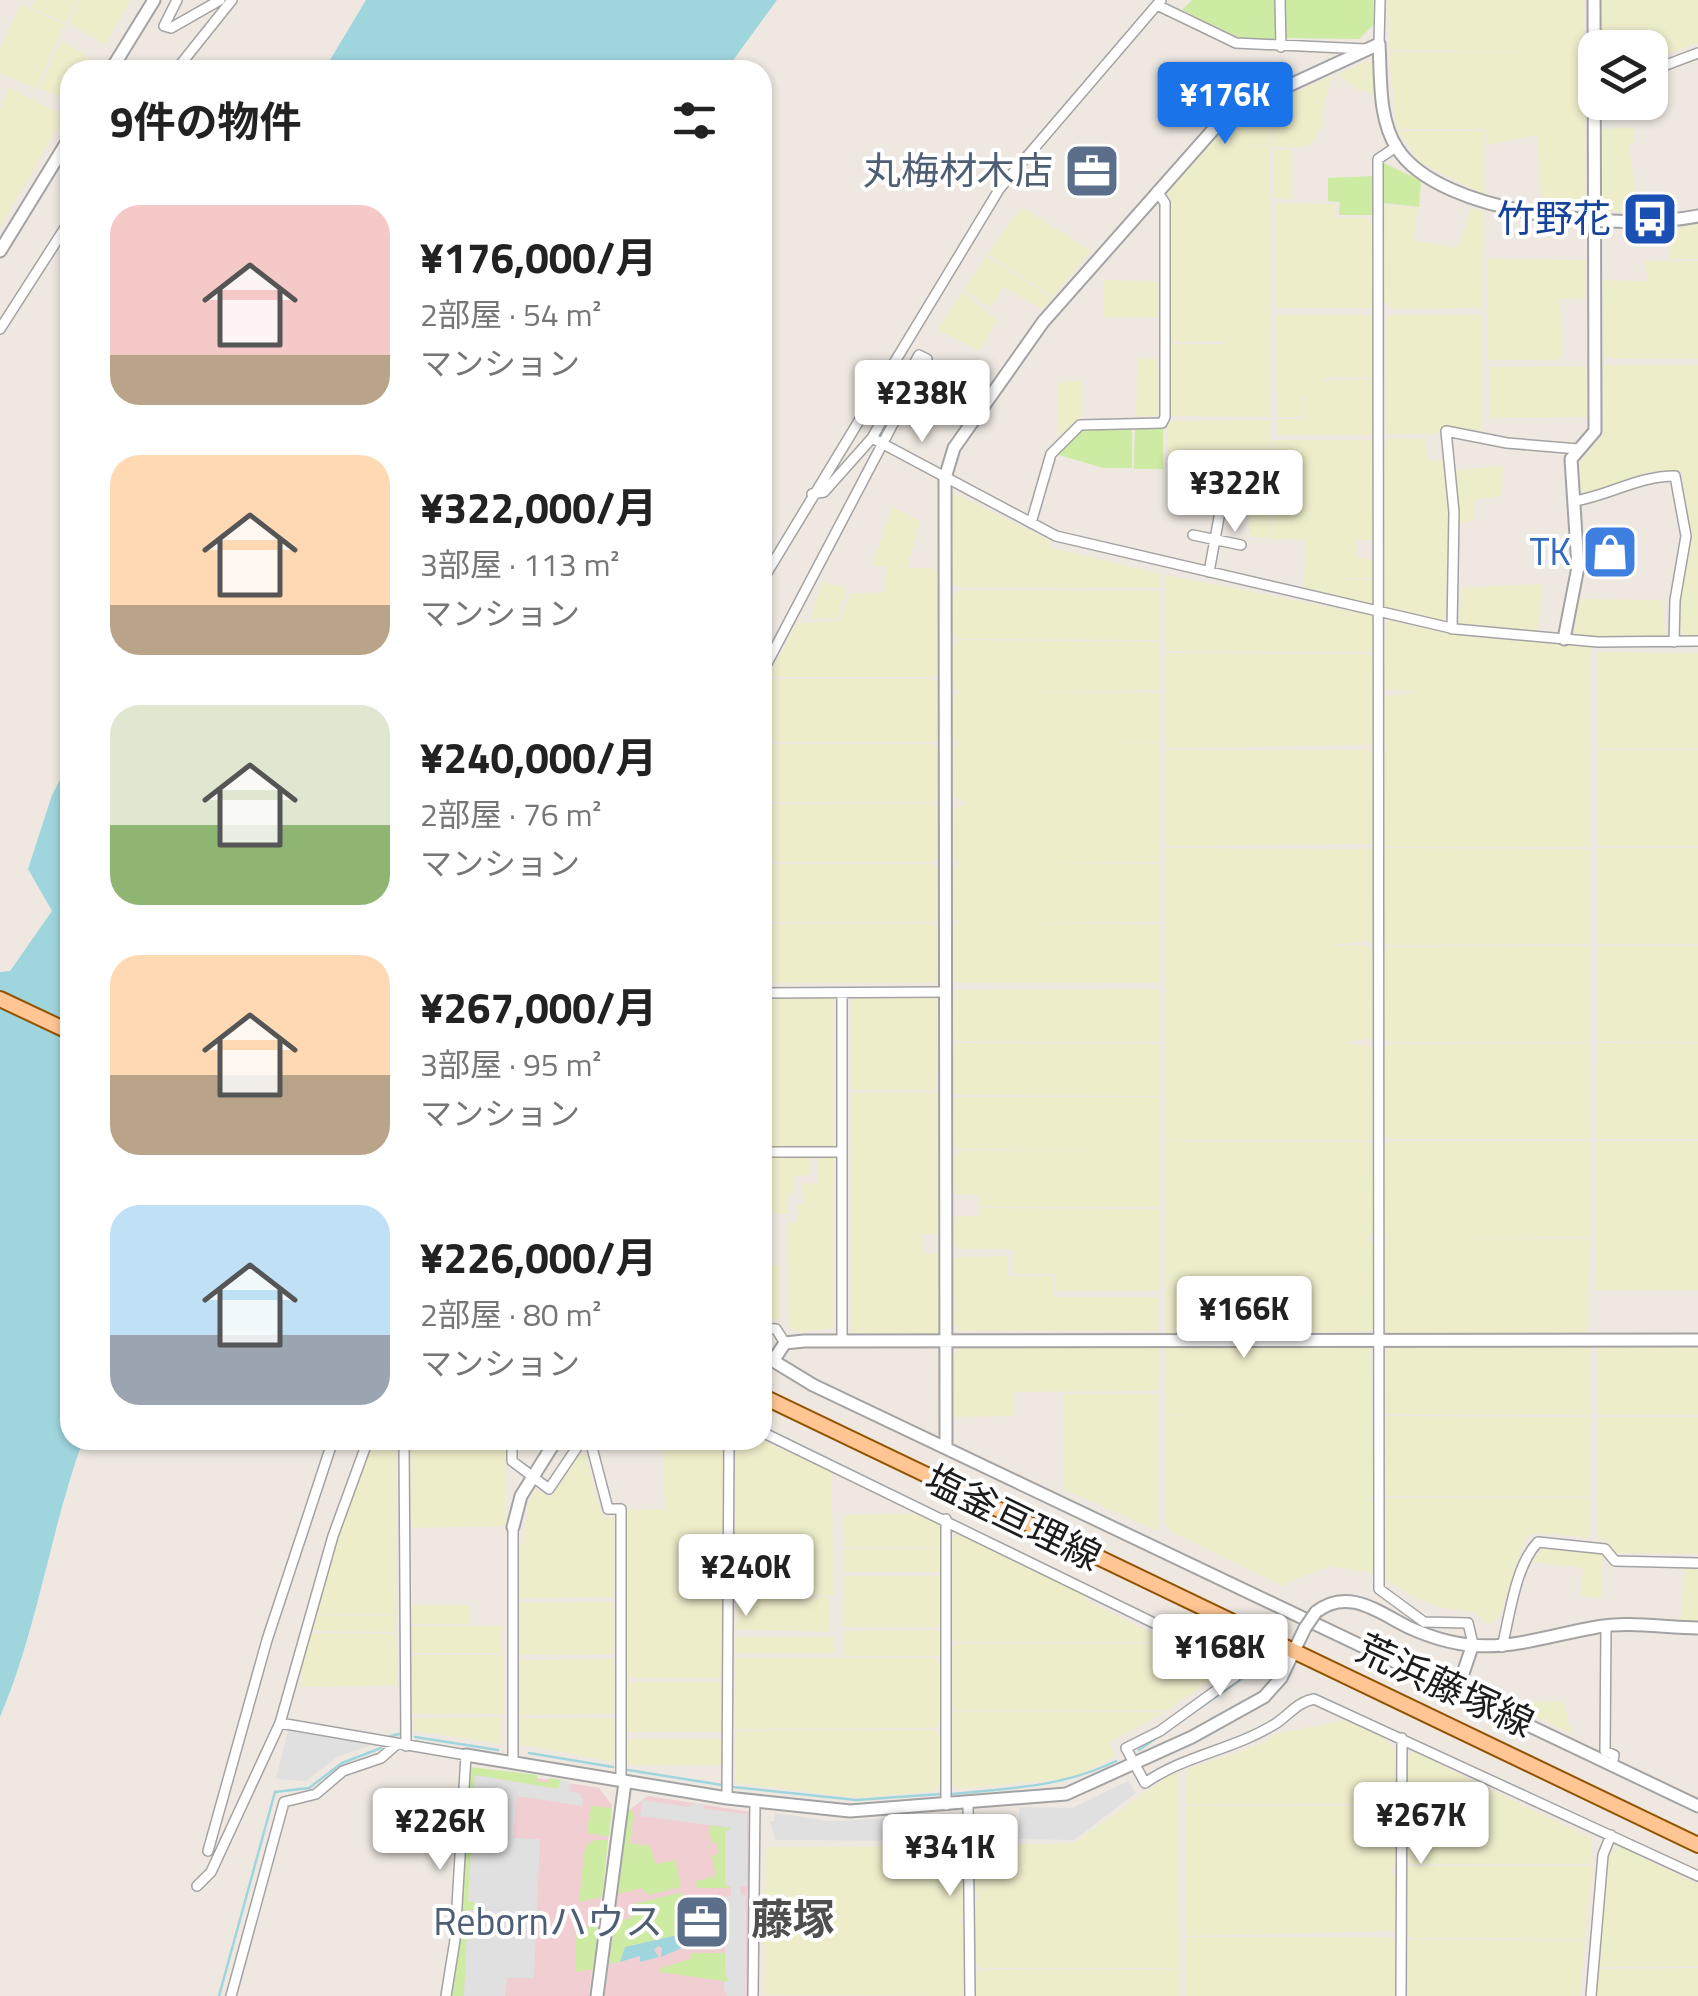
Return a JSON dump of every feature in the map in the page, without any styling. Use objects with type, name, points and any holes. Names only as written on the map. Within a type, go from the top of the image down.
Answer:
[{"type":"main road","points":[[0,999],[60,1027]]},
{"type":"main road","name":"塩釜亘理線","points":[[772,1401],[1698,1845]]},
{"type":"street","points":[[117,60],[154,0]]},
{"type":"street","points":[[176,0],[164,26],[171,28],[220,0]]},
{"type":"street","points":[[184,60],[232,0]]},
{"type":"street","points":[[1280,0],[1280,48]]},
{"type":"street","points":[[1380,0],[1375,46],[1385,121],[1396,147],[1418,172],[1473,196],[1529,213],[1657,223],[1698,216]]},
{"type":"street","points":[[1594,0],[1594,30]]},
{"type":"street","points":[[772,564],[1000,188],[1159,2],[1236,43],[1280,48],[1375,46]]},
{"type":"street","points":[[946,1448],[946,478],[954,448],[1043,322],[1227,114],[1375,46]]},
{"type":"street","points":[[1668,64],[1698,53]]},
{"type":"street","points":[[1564,639],[1578,566],[1571,459],[1594,431],[1595,120]]},
{"type":"street","points":[[1396,147],[1378,160],[1379,1589],[1424,1622],[1468,1623],[1473,1644],[1456,1691]]},
{"type":"street","points":[[0,251],[60,153]]},
{"type":"street","points":[[1031,522],[1051,454],[1080,425],[1162,423],[1165,418],[1165,203],[1157,191]]},
{"type":"street","points":[[0,329],[60,236]]},
{"type":"street","points":[[772,654],[927,359],[919,354],[872,438],[824,492],[812,494]]},
{"type":"street","points":[[1452,628],[1454,512],[1446,431],[1507,444],[1578,449]]},
{"type":"street","points":[[872,438],[1056,536],[1452,628],[1564,639],[1698,642]]},
{"type":"street","points":[[1575,500],[1600,497],[1650,476],[1675,476],[1686,536],[1675,600],[1674,642]]},
{"type":"street","points":[[1209,572],[1224,490]]},
{"type":"street","points":[[1193,535],[1241,545]]},
{"type":"street","points":[[772,992],[946,992]]},
{"type":"street","points":[[842,993],[842,1340]]},
{"type":"street","points":[[772,1152],[842,1152]]},
{"type":"street","points":[[772,1329],[786,1343]]},
{"type":"street","points":[[772,1354],[786,1343],[842,1340],[1698,1340]]},
{"type":"street","name":"荒浜藤塚線","points":[[772,1359],[813,1385],[1698,1806]]},
{"type":"street","points":[[772,1437],[1238,1664],[1236,1676],[1160,1731],[1126,1748],[1145,1783],[1179,1761],[1258,1734],[1302,1701],[1314,1699],[1698,1876]]},
{"type":"street","points":[[208,1850],[267,1640],[330,1450]]},
{"type":"street","points":[[197,1886],[211,1872],[280,1723],[333,1536],[364,1450]]},
{"type":"street","points":[[402,1745],[404,1450]]},
{"type":"street","points":[[512,1450],[512,1461],[550,1489],[575,1450]]},
{"type":"street","points":[[513,1762],[513,1526],[521,1496],[550,1450]]},
{"type":"street","points":[[593,1450],[608,1509],[621,1509],[623,1781],[597,1996]]},
{"type":"street","points":[[728,1798],[729,1450]]},
{"type":"street","points":[[946,1519],[946,1804]]},
{"type":"street","points":[[1502,1647],[1524,1568],[1538,1542],[1605,1550],[1616,1562],[1698,1563]]},
{"type":"street","points":[[280,1723],[728,1798],[850,1811],[1066,1794],[1134,1766],[1264,1697],[1282,1678],[1305,1628],[1327,1604],[1357,1601],[1415,1630],[1502,1647],[1606,1626],[1698,1628]]},
{"type":"street","points":[[1606,1626],[1606,1751],[1614,1755],[1612,1766]]},
{"type":"street","points":[[1401,1996],[1402,1738]]},
{"type":"street","points":[[231,1996],[284,1802],[316,1794],[343,1771],[380,1758],[402,1745]]},
{"type":"street","points":[[446,1996],[455,1940],[466,1755]]},
{"type":"street","points":[[753,1996],[755,1801]]},
{"type":"street","points":[[968,1802],[970,1996]]},
{"type":"street","points":[[1590,1996],[1603,1854],[1611,1835]]},
{"type":"shaded area","points":[[288,1731],[372,1745],[337,1757],[306,1781],[276,1779]]},
{"type":"shaded area","points":[[470,1767],[599,1788],[612,1805],[589,1996],[452,1996]]},
{"type":"shaded area","points":[[475,1775],[558,1789],[561,1780],[571,1782],[570,1791],[580,1793],[583,1800],[582,1806],[517,1796],[513,1838],[540,1839],[534,1978],[507,1978],[505,1996],[464,1996],[468,1910],[473,1910],[474,1902],[468,1901]]},
{"type":"shaded area","points":[[1128,1781],[1136,1793],[1074,1840],[1019,1839],[1019,1807],[1072,1808]]},
{"type":"shaded area","points":[[648,1796],[751,1812],[749,1996],[605,1996],[628,1811]]},
{"type":"shaded area","points":[[642,1800],[690,1807],[692,1802],[704,1804],[704,1809],[747,1814],[747,1886],[740,1887],[741,1895],[746,1895],[746,1996],[727,1996],[724,1989],[724,1981],[730,1981],[725,1975],[725,1896],[731,1896],[731,1886],[725,1885],[725,1832],[732,1828],[640,1816]]},
{"type":"shaded area","points":[[775,1813],[830,1821],[960,1815],[959,1836],[952,1836],[951,1841],[775,1840],[770,1821],[774,1821]]},
{"type":"shaded area","points":[[1016,1814],[1016,1832],[1011,1832],[1011,1838],[983,1838],[982,1832],[978,1832],[976,1815]]},
{"type":"green space","points":[[34,0],[76,0],[66,23],[31,8]]},
{"type":"green space","points":[[79,0],[130,0],[105,45],[69,23]]},
{"type":"green space","points":[[1192,0],[1276,0],[1276,39],[1274,42],[1238,37],[1182,10]]},
{"type":"green space","points":[[1285,0],[1373,0],[1373,25],[1359,39],[1285,38]]},
{"type":"green space","points":[[1387,0],[1584,0],[1584,30],[1578,30],[1578,120],[1585,120],[1585,208],[1542,207],[1537,135],[1488,145],[1485,129],[1397,129],[1389,57],[1393,52],[1539,52],[1390,50]]},
{"type":"green space","points":[[1602,0],[1698,0],[1698,43],[1668,54],[1668,30],[1602,30]]},
{"type":"green space","points":[[20,5],[64,24],[36,89],[0,73],[0,49]]},
{"type":"green space","points":[[62,40],[91,59],[60,60],[60,97],[39,88]]},
{"type":"green space","points":[[1370,60],[1375,64],[1377,96],[1357,89],[1338,74]]},
{"type":"green space","points":[[1332,76],[1321,114],[1323,124],[1309,147],[1272,147],[1273,102]]},
{"type":"green space","points":[[9,87],[60,114],[60,123],[0,227],[0,108]]},
{"type":"green space","points":[[1269,103],[1269,145],[1235,146],[1269,146],[1269,417],[1169,416],[1169,344],[1223,341],[1169,342],[1168,192],[1229,124]]},
{"type":"green space","points":[[1632,127],[1635,142],[1629,144],[1638,213],[1601,210],[1601,130]]},
{"type":"green space","points":[[1398,131],[1483,131],[1483,194],[1420,163]]},
{"type":"green space","points":[[1273,150],[1291,150],[1291,199],[1273,199]]},
{"type":"green space","points":[[1384,163],[1421,181],[1419,207],[1383,203]]},
{"type":"green space","points":[[1375,176],[1376,215],[1339,215],[1340,202],[1328,201],[1328,178]]},
{"type":"green space","points":[[1276,203],[1336,204],[1336,218],[1370,218],[1371,224],[1375,224],[1372,308],[1276,308]]},
{"type":"green space","points":[[1383,205],[1417,208],[1414,240],[1458,248],[1471,208],[1483,211],[1482,308],[1390,309],[1390,303],[1384,303]]},
{"type":"green space","points":[[1022,207],[1090,251],[1053,297],[987,254]]},
{"type":"green space","points":[[1698,221],[1698,259],[1669,259],[1674,231]]},
{"type":"green space","points":[[986,256],[1052,298],[1043,309],[1003,287],[991,308],[964,290]]},
{"type":"green space","points":[[1488,259],[1586,260],[1586,298],[1560,299],[1562,356],[1558,360],[1488,360]]},
{"type":"green space","points":[[1644,261],[1698,261],[1698,359],[1603,358],[1603,280],[1648,281]]},
{"type":"green space","points":[[1104,280],[1157,281],[1157,317],[1103,317]]},
{"type":"green space","points":[[962,292],[997,320],[980,351],[938,330]]},
{"type":"green space","points":[[1276,315],[1373,315],[1373,377],[1325,377],[1324,381],[1374,379],[1376,435],[1277,435],[1277,419],[1304,419],[1304,398],[1326,397],[1302,397],[1302,417],[1277,417]]},
{"type":"green space","points":[[1482,315],[1481,434],[1461,428],[1440,428],[1438,434],[1385,434],[1386,318]]},
{"type":"green space","points":[[1137,358],[1155,359],[1157,363],[1157,416],[1136,416]]},
{"type":"green space","points":[[1603,365],[1698,365],[1698,637],[1685,637],[1678,631],[1679,599],[1690,557],[1683,472],[1648,472],[1596,491],[1584,493],[1581,488],[1580,462],[1603,435]]},
{"type":"green space","points":[[1586,366],[1587,417],[1489,418],[1489,367]]},
{"type":"green space","points":[[1081,381],[1081,417],[1058,437],[1058,382]]},
{"type":"green space","points":[[1269,420],[1269,538],[1249,537],[1248,500],[1264,467],[1167,470],[1167,421]]},
{"type":"green space","points":[[1132,425],[1132,468],[1103,468],[1056,454],[1086,426]]},
{"type":"green space","points":[[1135,425],[1163,425],[1163,469],[1134,469]]},
{"type":"green space","points":[[1389,438],[1426,439],[1427,460],[1443,461],[1448,510],[1445,623],[1387,610],[1383,603],[1385,444]]},
{"type":"green space","points":[[1272,440],[1373,440],[1373,540],[1356,540],[1357,558],[1373,559],[1373,578],[1334,578],[1373,580],[1373,605],[1304,589],[1305,540],[1272,539]]},
{"type":"green space","points":[[1503,466],[1502,496],[1473,500],[1474,520],[1458,524],[1455,470]]},
{"type":"green space","points":[[951,492],[1050,540],[1049,547],[1160,574],[1160,588],[959,587],[951,582]]},
{"type":"green space","points":[[892,507],[920,521],[907,568],[934,568],[938,572],[938,673],[933,677],[772,677],[772,670],[797,623],[840,621],[850,594],[885,592],[887,567],[872,566]]},
{"type":"green space","points":[[1166,575],[1370,615],[1375,619],[1375,648],[1370,652],[1166,651]]},
{"type":"green space","points":[[823,581],[846,589],[837,618],[810,619]]},
{"type":"green space","points":[[1542,584],[1538,631],[1459,625],[1462,588]]},
{"type":"green space","points":[[959,590],[1160,591],[1160,640],[958,639],[952,633],[952,596]]},
{"type":"green space","points":[[1579,599],[1662,600],[1665,633],[1660,637],[1573,636]]},
{"type":"green space","points":[[1386,620],[1450,634],[1590,647],[1590,847],[1387,847],[1382,843],[1383,753],[1388,749],[1383,745],[1383,697],[1415,693],[1382,688]]},
{"type":"green space","points":[[958,640],[1160,642],[1160,690],[1027,692],[1160,693],[1160,742],[1098,743],[1159,743],[1159,862],[1050,863],[1159,864],[1159,922],[1007,923],[1159,924],[1159,983],[955,983],[952,978],[952,928],[958,923],[952,916],[952,869],[959,863],[952,855],[952,810],[968,803],[952,795],[952,749],[958,743],[952,737],[952,698],[959,692],[952,685],[952,646]]},
{"type":"green space","points":[[1598,652],[1698,653],[1698,748],[1598,748]]},
{"type":"green space","points":[[1166,653],[1369,654],[1374,658],[1374,745],[1166,748]]},
{"type":"green space","points":[[772,679],[933,679],[938,683],[938,737],[933,742],[772,742]]},
{"type":"green space","points":[[772,744],[933,744],[938,749],[938,797],[933,802],[772,802]]},
{"type":"green space","points":[[1166,750],[1369,750],[1374,755],[1375,844],[1166,846]]},
{"type":"green space","points":[[1598,750],[1698,750],[1698,846],[1597,846]]},
{"type":"green space","points":[[932,803],[938,809],[938,856],[932,862],[772,862],[772,804]]},
{"type":"green space","points":[[1166,848],[1374,852],[1375,941],[1328,945],[1369,946],[1374,950],[1374,1038],[1342,1043],[1374,1047],[1374,1135],[1369,1140],[1166,1140]]},
{"type":"green space","points":[[1387,848],[1590,849],[1589,944],[1387,945],[1382,941],[1382,852]]},
{"type":"green space","points":[[1597,848],[1698,848],[1698,944],[1597,944]]},
{"type":"green space","points":[[772,864],[932,864],[938,869],[938,918],[933,922],[772,922]]},
{"type":"green space","points":[[772,924],[933,924],[938,928],[938,983],[772,983]]},
{"type":"green space","points":[[1589,946],[1589,1042],[1389,1042],[1383,1037],[1383,951],[1387,947]]},
{"type":"green space","points":[[1597,946],[1698,946],[1698,1042],[1597,1041]]},
{"type":"green space","points":[[1159,989],[1159,1042],[957,1041],[952,1037],[955,990]]},
{"type":"green space","points":[[772,996],[834,996],[834,1036],[829,1037],[834,1038],[834,1147],[772,1147]]},
{"type":"green space","points":[[934,997],[939,1001],[936,1090],[851,1090],[851,998]]},
{"type":"green space","points":[[957,1043],[1159,1044],[1159,1096],[956,1095],[952,1090],[952,1047]]},
{"type":"green space","points":[[1589,1043],[1589,1139],[1388,1139],[1383,1134],[1384,1049],[1388,1044]]},
{"type":"green space","points":[[1597,1043],[1698,1043],[1698,1139],[1596,1139]]},
{"type":"green space","points":[[851,1093],[939,1093],[939,1234],[922,1235],[923,1253],[939,1253],[939,1333],[853,1333],[851,1329]]},
{"type":"green space","points":[[957,1097],[1159,1097],[1159,1207],[980,1207],[979,1195],[955,1194],[952,1157],[958,1151],[1111,1150],[958,1149],[952,1144],[952,1101]]},
{"type":"green space","points":[[1166,1141],[1370,1142],[1374,1146],[1374,1232],[1367,1238],[1374,1244],[1374,1331],[1166,1335]]},
{"type":"green space","points":[[1388,1141],[1589,1141],[1589,1237],[1459,1238],[1589,1239],[1588,1334],[1389,1334],[1383,1328],[1383,1243],[1388,1238],[1383,1232],[1384,1146]]},
{"type":"green space","points":[[1596,1141],[1698,1141],[1698,1290],[1596,1290]]},
{"type":"green space","points":[[810,1155],[810,1175],[794,1176],[794,1195],[787,1196],[787,1214],[772,1214],[772,1156]]},
{"type":"green space","points":[[833,1155],[834,1328],[800,1332],[789,1328],[788,1223],[797,1222],[797,1204],[805,1203],[802,1184],[817,1183],[817,1156]]},
{"type":"green space","points":[[980,1208],[1159,1209],[1159,1291],[1055,1291],[1055,1274],[1014,1274],[1014,1249],[958,1249],[952,1243],[955,1216],[979,1216]]},
{"type":"green space","points":[[1007,1256],[1008,1277],[1054,1276],[1054,1297],[1158,1297],[1158,1331],[957,1331],[957,1326],[952,1326],[956,1297],[952,1293],[952,1257]]},
{"type":"green space","points":[[772,1265],[779,1265],[780,1320],[772,1319]]},
{"type":"green space","points":[[1370,1345],[1374,1494],[1369,1499],[1375,1504],[1375,1574],[1332,1566],[1285,1583],[1285,1587],[1172,1532],[1166,1525],[1166,1416],[1194,1416],[1166,1415],[1166,1346]]},
{"type":"green space","points":[[957,1346],[1159,1346],[1158,1391],[1014,1392],[1013,1416],[955,1417],[951,1413],[951,1353],[957,1353]]},
{"type":"green space","points":[[1589,1346],[1589,1415],[1388,1414],[1383,1409],[1383,1356],[1388,1347]]},
{"type":"green space","points":[[1597,1347],[1698,1347],[1698,1415],[1597,1415]]},
{"type":"green space","points":[[1063,1394],[1158,1394],[1158,1531],[1063,1489]]},
{"type":"green space","points":[[1388,1416],[1589,1417],[1589,1497],[1387,1496],[1383,1492],[1383,1421]]},
{"type":"green space","points":[[1597,1417],[1698,1417],[1698,1554],[1614,1553],[1607,1540],[1597,1539]]},
{"type":"green space","points":[[772,1445],[831,1472],[834,1595],[736,1596],[736,1450],[772,1450]]},
{"type":"green space","points":[[368,1450],[396,1450],[396,1615],[315,1614],[329,1563],[337,1563],[329,1562]]},
{"type":"green space","points":[[410,1450],[506,1450],[506,1526],[411,1528]]},
{"type":"green space","points":[[662,1450],[723,1450],[723,1678],[628,1678],[628,1510],[665,1509]]},
{"type":"green space","points":[[585,1454],[602,1517],[613,1518],[613,1597],[518,1598],[518,1545],[523,1544],[529,1501],[535,1489],[551,1498],[579,1455]]},
{"type":"green space","points":[[1387,1498],[1589,1498],[1589,1538],[1536,1533],[1525,1538],[1499,1617],[1488,1625],[1475,1612],[1443,1608],[1417,1599],[1383,1578],[1383,1504]]},
{"type":"green space","points":[[916,1514],[940,1525],[941,1547],[844,1547],[843,1515]]},
{"type":"green space","points":[[961,1534],[1087,1596],[1086,1600],[1169,1642],[956,1642],[950,1637],[950,1540]]},
{"type":"green space","points":[[941,1548],[941,1572],[844,1572],[844,1549]]},
{"type":"green space","points":[[1542,1548],[1603,1554],[1601,1598],[1581,1596],[1583,1568],[1532,1562]]},
{"type":"green space","points":[[1686,1565],[1698,1565],[1698,1622],[1680,1621]]},
{"type":"green space","points":[[844,1576],[941,1576],[941,1627],[844,1627]]},
{"type":"green space","points":[[830,1597],[830,1632],[736,1629],[738,1598]]},
{"type":"green space","points":[[613,1602],[613,1654],[519,1655],[518,1603]]},
{"type":"green space","points":[[410,1605],[470,1605],[470,1624],[410,1624]]},
{"type":"green space","points":[[314,1615],[396,1616],[396,1632],[314,1631]]},
{"type":"green space","points":[[409,1626],[501,1626],[501,1653],[409,1653]]},
{"type":"green space","points":[[941,1630],[941,1656],[844,1656],[844,1631]]},
{"type":"green space","points":[[311,1633],[396,1634],[397,1685],[302,1687],[302,1662]]},
{"type":"green space","points":[[736,1637],[833,1637],[833,1653],[736,1653]]},
{"type":"green space","points":[[956,1644],[1173,1644],[1225,1670],[1168,1710],[956,1710],[950,1704],[950,1650]]},
{"type":"green space","points":[[503,1655],[503,1714],[412,1714],[409,1658]]},
{"type":"green space","points":[[736,1658],[936,1658],[941,1666],[941,1723],[936,1728],[736,1729]]},
{"type":"green space","points":[[613,1659],[613,1714],[519,1715],[519,1660]]},
{"type":"green space","points":[[628,1682],[723,1682],[723,1732],[628,1732]]},
{"type":"green space","points":[[1509,1702],[1564,1702],[1571,1734]]},
{"type":"green space","points":[[955,1711],[1166,1712],[1109,1742],[1115,1757],[1073,1778],[957,1789],[950,1782],[950,1716]]},
{"type":"green space","points":[[501,1717],[502,1744],[413,1731],[413,1718]]},
{"type":"green space","points":[[519,1718],[613,1718],[613,1762],[519,1744]]},
{"type":"green space","points":[[1347,1720],[1385,1739],[1397,1753],[1396,1798],[1390,1804],[1185,1805],[1187,1769],[1267,1742],[1273,1734]]},
{"type":"green space","points":[[936,1730],[941,1734],[941,1782],[935,1791],[858,1798],[736,1783],[736,1731]]},
{"type":"green space","points":[[628,1739],[721,1739],[722,1765],[628,1765]]},
{"type":"green space","points":[[1414,1752],[1591,1838],[1592,1864],[1411,1864],[1405,1858],[1406,1759]]},
{"type":"green space","points":[[470,1767],[537,1775],[537,1781],[548,1783],[549,1778],[561,1780],[559,1789],[475,1775],[469,1901],[474,1901],[473,1910],[468,1911],[464,1996],[452,1996]]},
{"type":"green space","points":[[1177,1770],[1179,1968],[979,1968],[975,1963],[974,1901],[979,1896],[974,1891],[973,1853],[980,1846],[1074,1843]]},
{"type":"green space","points":[[591,1806],[612,1808],[609,1837],[587,1833]]},
{"type":"green space","points":[[1185,1806],[1390,1806],[1396,1812],[1396,1864],[1390,1870],[1396,1877],[1396,1931],[1186,1936]]},
{"type":"green space","points":[[628,1811],[634,1811],[630,1843],[650,1846],[656,1864],[675,1860],[681,1887],[648,1895],[642,1888],[618,1894]]},
{"type":"green space","points":[[709,1825],[732,1828],[725,1832],[725,1885],[731,1888],[697,1888],[696,1881],[716,1876],[712,1856],[719,1854],[716,1842],[711,1842]]},
{"type":"green space","points":[[594,1840],[608,1840],[602,1897],[579,1902],[585,1847]]},
{"type":"green space","points":[[959,1846],[964,1853],[965,1915],[959,1921],[965,1927],[965,1990],[960,1996],[764,1995],[765,1847]]},
{"type":"green space","points":[[1621,1847],[1698,1884],[1698,1966],[1600,1967],[1607,1854]]},
{"type":"green space","points":[[1411,1866],[1592,1866],[1585,1939],[1410,1938],[1405,1932],[1405,1871]]},
{"type":"green space","points":[[682,1892],[682,1934],[625,1947],[620,1962],[609,1964],[615,1922],[631,1918],[634,1904]]},
{"type":"green space","points":[[598,1925],[593,1969],[575,1972],[576,1930]]},
{"type":"green space","points":[[1186,1937],[1389,1937],[1396,1941],[1395,1996],[1186,1996]]},
{"type":"green space","points":[[1410,1939],[1585,1941],[1580,1996],[1405,1996],[1405,1943]]},
{"type":"green space","points":[[691,1953],[725,1953],[725,1974],[730,1975],[730,1982],[660,1972],[660,1968],[690,1959]]},
{"type":"green space","points":[[1698,1968],[1698,1996],[1595,1996],[1597,1969]]},
{"type":"green space","points":[[1179,1969],[1179,1996],[975,1996],[975,1973],[979,1970]]},
{"type":"water","points":[[366,0],[777,0],[733,60],[330,60]]},
{"type":"water","points":[[60,780],[60,1450],[80,1450],[24,1649],[0,1717],[0,972],[10,971],[52,911],[28,869]]},
{"type":"water","points":[[682,1934],[682,1948],[661,1957],[662,1948],[658,1946],[654,1950],[659,1957],[640,1962],[640,1956],[620,1962],[625,1947]]},
{"type":"waterway","points":[[1139,1750],[1242,1679],[1249,1666]]},
{"type":"waterway","points":[[391,1736],[399,1734]]},
{"type":"waterway","points":[[415,1737],[498,1750]]},
{"type":"waterway","points":[[219,1996],[275,1792],[309,1788],[342,1763],[381,1748]]},
{"type":"waterway","points":[[529,1753],[613,1767]]},
{"type":"waterway","points":[[953,1794],[1056,1781],[1116,1761]]},
{"type":"waterway","points":[[628,1770],[722,1785]]},
{"type":"waterway","points":[[733,1787],[856,1800],[941,1794]]},
{"type":"place","name":"丸梅材木店","points":[[1092,171]]},
{"type":"place","name":"竹野花","points":[[1650,219]]},
{"type":"place","name":"TK","points":[[1610,552]]},
{"type":"place","name":"Rebornハウス","points":[[702,1922]]},
{"type":"district","name":"藤塚","points":[[793,1919]]}]
